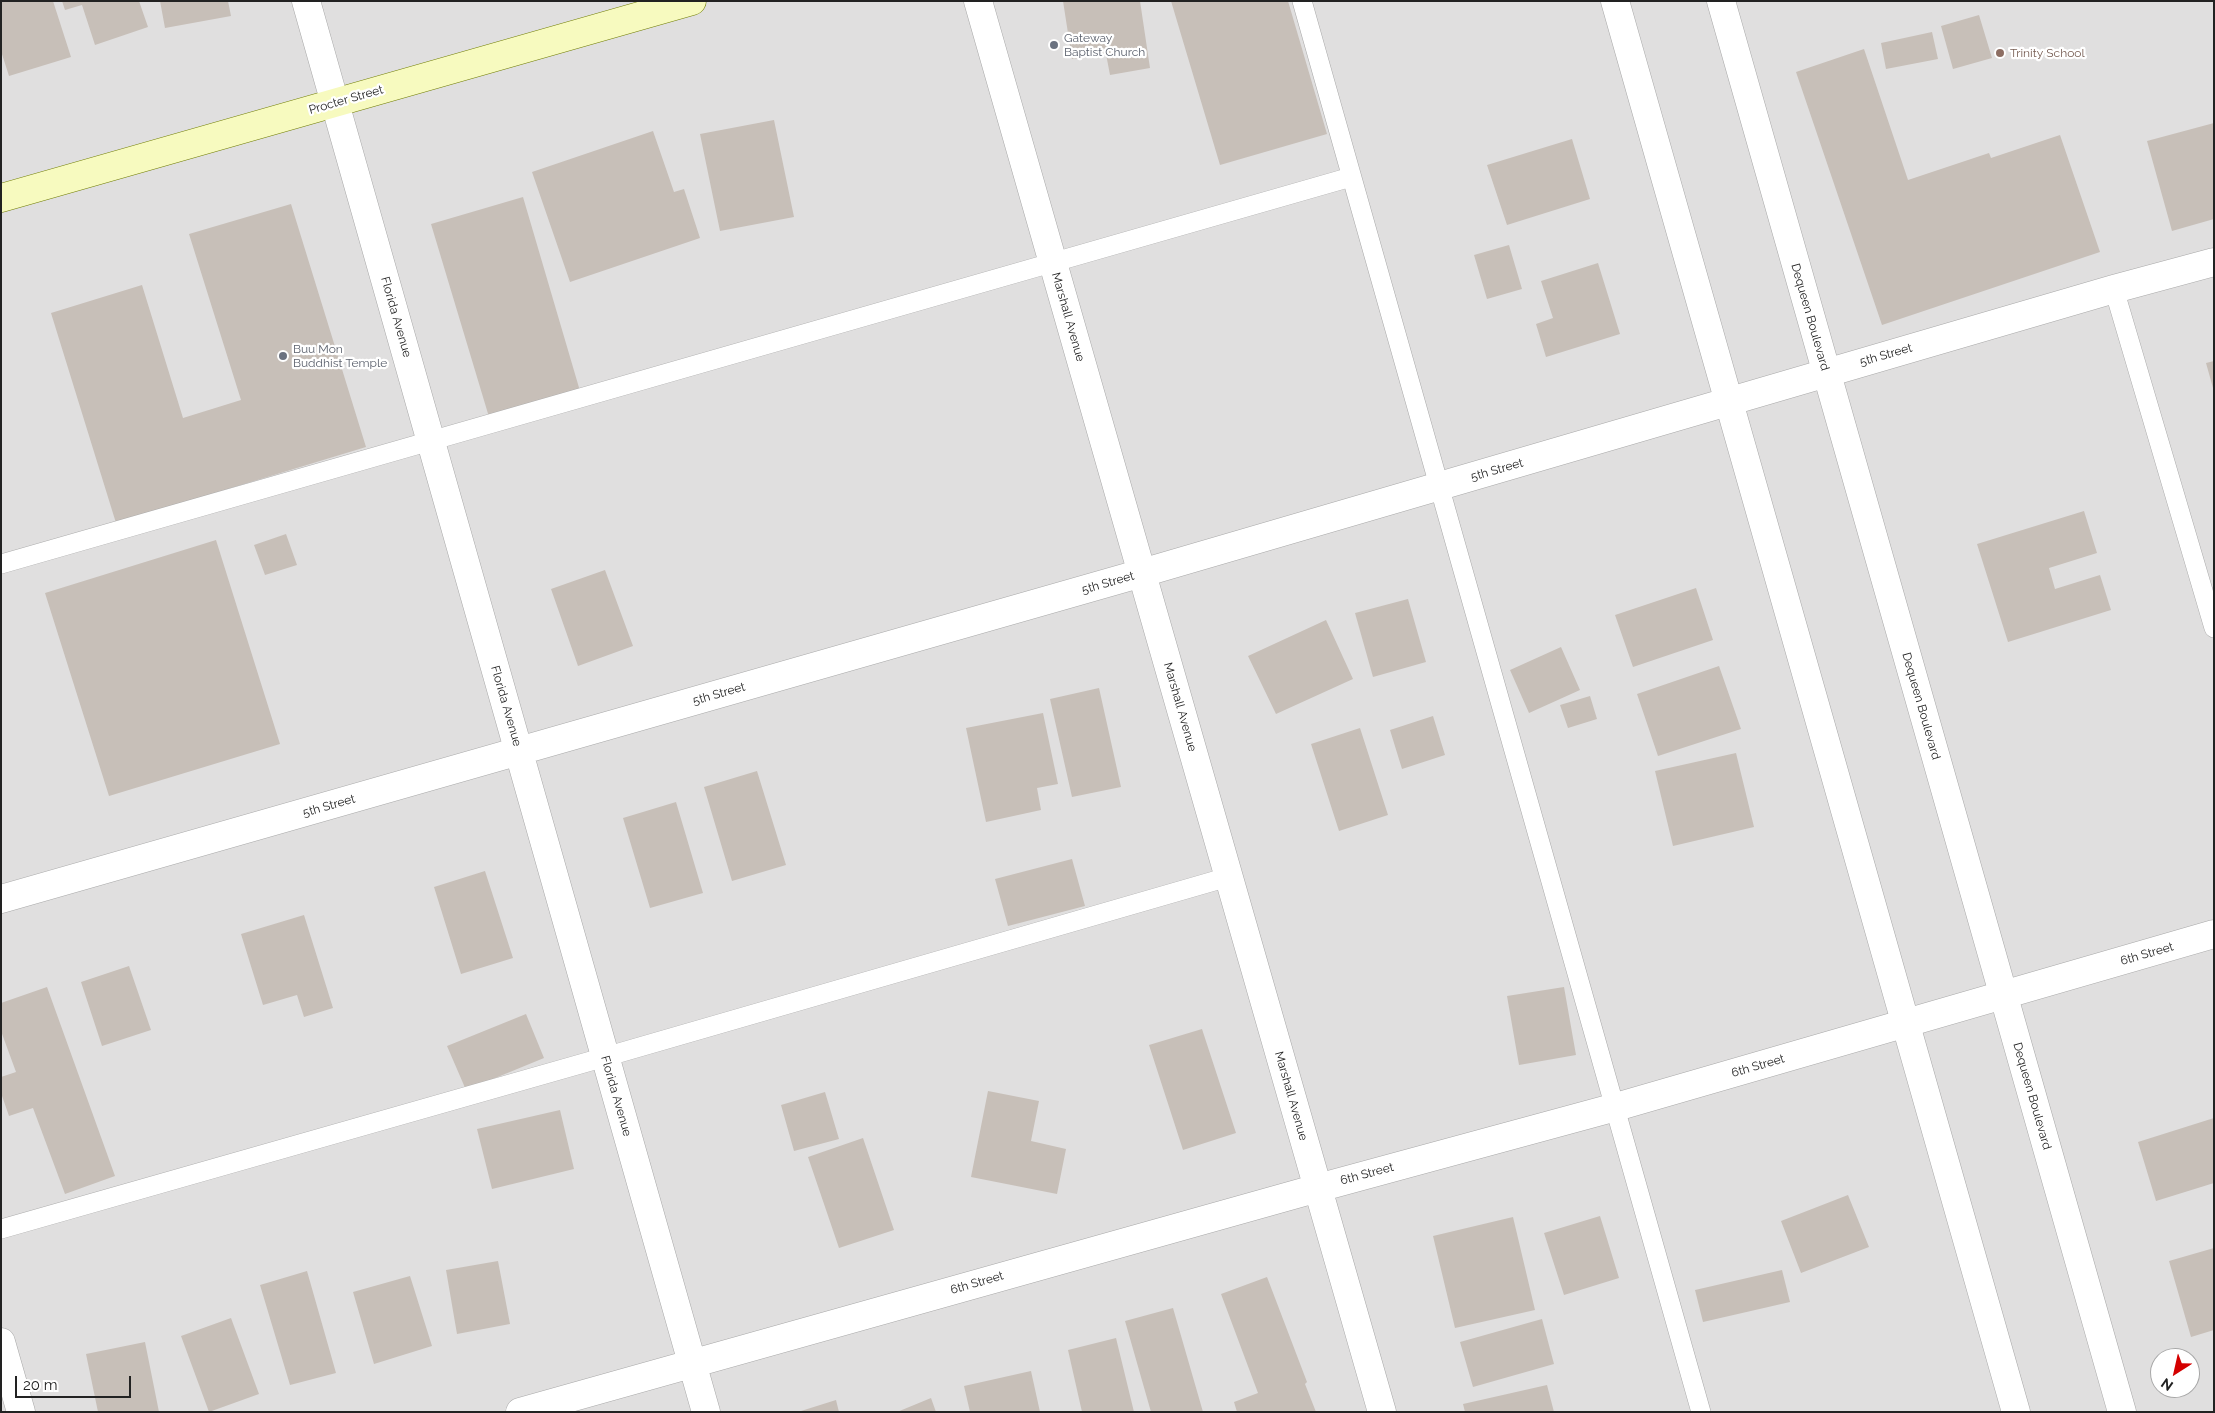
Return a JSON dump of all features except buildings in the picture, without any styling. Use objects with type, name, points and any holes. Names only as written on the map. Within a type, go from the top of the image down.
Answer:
[{"type":"main road","name":"Procter Street","points":[[1,198],[692,1]]},
{"type":"street","name":"Florida Avenue","points":[[306,1],[706,1412]]},
{"type":"street","name":"Marshall Avenue","points":[[978,1],[1382,1412]]},
{"type":"street","points":[[1615,1],[2016,1412]]},
{"type":"street","name":"Dequeen Boulevard","points":[[1720,1],[2122,1412]]},
{"type":"street","name":"5th Street","points":[[1,899],[1142,573],[2114,289],[2214,262]]},
{"type":"street","name":"6th Street","points":[[520,1412],[1318,1188],[1616,1107],[2214,934]]},
{"type":"street","points":[[1,1342],[21,1412]]},
{"type":"lane","points":[[1302,1],[1616,1107],[1699,1411]]},
{"type":"lane","points":[[1,564],[1351,178]]},
{"type":"lane","points":[[2114,289],[2214,628]]},
{"type":"lane","points":[[1,1229],[1228,877]]},
{"type":"shaded area","points":[[1,1],[2214,1],[2214,1412],[1,1412]]},
{"type":"place","name":"Gateway Baptist Church","points":[[1054,45]]},
{"type":"place","name":"Trinity School","points":[[2000,53]]},
{"type":"place","name":"Buu Mon Buddhist Temple","points":[[283,356]]}]
